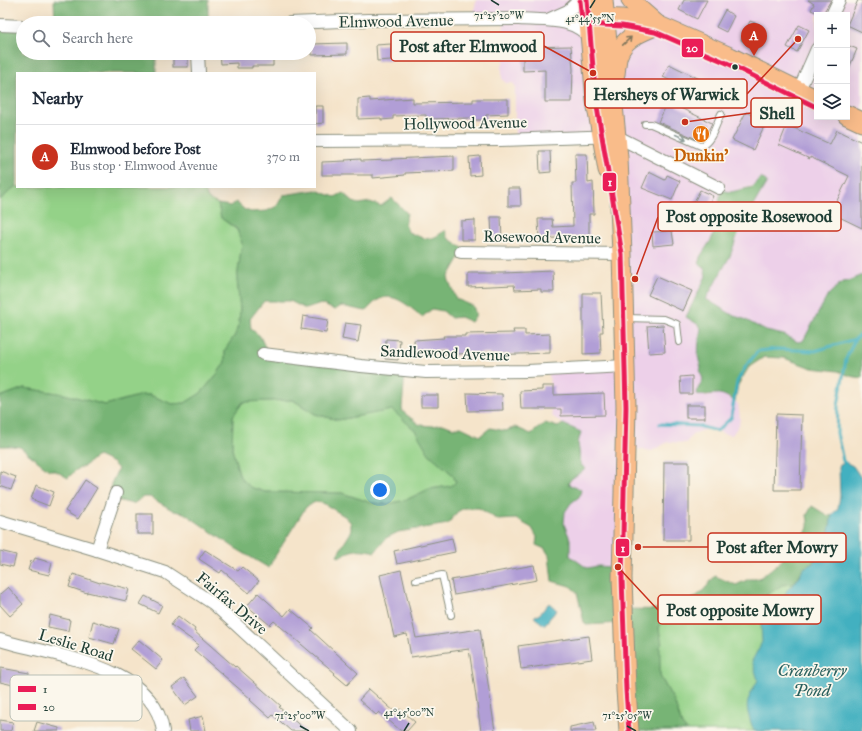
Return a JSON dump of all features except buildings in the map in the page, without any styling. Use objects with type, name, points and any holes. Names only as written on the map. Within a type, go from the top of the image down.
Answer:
[{"type":"main road","points":[[631,0],[657,25]]},
{"type":"main road","points":[[596,9],[623,19],[657,25],[702,44],[814,98]]},
{"type":"main road","points":[[596,9],[591,39],[596,101],[609,136]]},
{"type":"main road","points":[[596,9],[611,91]]},
{"type":"main road","points":[[629,731],[622,578],[626,366],[622,254],[609,136],[611,91],[618,56],[623,45],[630,38],[657,25]]},
{"type":"main road","points":[[850,116],[862,122]]},
{"type":"street","name":"Elmwood Avenue","points":[[316,22],[368,20],[519,19],[541,21],[550,19],[568,10],[580,0]]},
{"type":"street","points":[[833,12],[839,0]]},
{"type":"street","name":"Elmwood Avenue","points":[[550,19],[569,23],[584,31],[591,39]]},
{"type":"street","points":[[0,25],[16,26]]},
{"type":"street","points":[[799,90],[814,56]]},
{"type":"street","points":[[198,60],[199,72]]},
{"type":"street","points":[[609,136],[719,188]]},
{"type":"street","name":"Hollywood Avenue","points":[[316,141],[500,140],[609,136]]},
{"type":"street","name":"Rosewood Avenue","points":[[461,252],[622,254]]},
{"type":"street","name":"Sandlewood Avenue","points":[[263,354],[426,372],[526,371],[626,366]]},
{"type":"street","points":[[97,550],[116,493]]},
{"type":"street","name":"Fairfax Drive","points":[[0,521],[165,572],[214,604],[351,731]]},
{"type":"street","name":"Leslie Road","points":[[0,640],[89,663],[117,675]]},
{"type":"street","name":"Leslie Road","points":[[142,693],[146,696],[162,722],[163,731]]},
{"type":"lane","points":[[645,124],[651,124],[701,146],[706,144],[721,114]]},
{"type":"lane","points":[[624,318],[664,319],[677,324],[679,342]]},
{"type":"lane","points":[[416,580],[442,575],[452,616]]},
{"type":"shaded area","points":[[476,0],[862,0],[862,275],[828,295],[803,341],[798,342],[784,335],[766,331],[744,319],[734,316],[706,299],[730,256],[740,228],[767,182],[731,192],[719,203],[722,214],[711,240],[700,257],[706,276],[699,325],[701,328],[698,347],[700,359],[699,363],[701,367],[700,372],[703,379],[698,389],[705,396],[722,394],[735,401],[738,404],[740,418],[739,425],[732,435],[724,434],[715,429],[703,430],[692,435],[686,443],[668,442],[652,451],[629,448],[623,568],[598,566],[587,568],[570,556],[570,539],[564,524],[565,512],[571,503],[579,497],[568,485],[581,465],[578,443],[581,432],[563,424],[552,416],[549,372],[626,368],[615,137],[515,136],[515,86],[513,83],[506,83],[502,79],[502,66],[504,60],[504,21],[473,19]]},
{"type":"green space","points":[[54,0],[208,0],[208,16],[55,16]]},
{"type":"green space","points":[[0,26],[16,27],[16,60],[156,60],[156,72],[16,72],[16,186],[0,200]]},
{"type":"green space","points":[[761,177],[767,182],[740,228],[730,256],[706,299],[734,316],[744,319],[766,331],[784,335],[798,342],[803,341],[828,295],[842,282],[849,281],[862,275],[862,378],[850,376],[838,371],[812,368],[784,358],[764,357],[749,367],[738,385],[735,401],[721,394],[697,394],[703,379],[700,372],[701,367],[698,353],[701,328],[699,325],[686,317],[706,276],[704,268],[699,262],[700,257],[711,240],[722,214],[719,203],[721,190],[731,192],[753,187]]},
{"type":"green space","points":[[16,186],[16,188],[203,188],[208,199],[218,204],[221,218],[237,230],[242,243],[237,279],[240,309],[239,323],[235,335],[225,350],[225,362],[201,393],[185,403],[172,404],[150,395],[142,395],[105,405],[64,394],[24,388],[0,397],[0,200]]},
{"type":"green space","points":[[316,190],[335,197],[343,193],[353,202],[359,204],[370,202],[381,206],[392,198],[407,213],[405,223],[408,232],[423,238],[431,238],[445,230],[448,238],[467,251],[460,257],[448,278],[456,299],[473,306],[476,315],[471,322],[460,317],[451,318],[443,311],[432,309],[422,317],[402,301],[390,297],[384,297],[378,300],[366,311],[341,306],[335,310],[321,304],[306,309],[290,301],[264,301],[250,319],[251,329],[260,336],[268,354],[405,372],[403,412],[420,425],[433,426],[443,424],[453,428],[461,427],[480,436],[490,428],[506,431],[515,427],[531,434],[545,423],[558,427],[563,424],[581,432],[578,443],[581,465],[586,469],[571,479],[568,484],[581,490],[579,497],[571,503],[565,512],[564,524],[570,539],[570,556],[587,568],[598,566],[623,568],[623,609],[662,609],[680,605],[701,593],[715,576],[736,585],[749,579],[759,579],[786,557],[798,544],[807,530],[807,515],[812,506],[828,516],[832,515],[828,537],[813,563],[804,568],[793,584],[782,585],[747,608],[737,617],[675,613],[661,615],[659,629],[662,644],[660,646],[660,676],[674,701],[682,725],[687,731],[630,731],[621,623],[586,625],[577,592],[570,586],[552,581],[549,555],[545,549],[536,545],[537,537],[532,528],[516,519],[498,520],[479,508],[464,508],[457,512],[448,524],[398,532],[386,538],[375,552],[356,550],[347,552],[339,557],[337,555],[351,532],[351,523],[346,517],[323,503],[315,502],[306,507],[269,568],[235,548],[184,513],[174,511],[150,497],[143,497],[133,504],[112,499],[111,484],[118,469],[113,463],[98,456],[76,470],[68,478],[54,470],[49,470],[20,447],[0,446],[0,397],[24,388],[64,394],[105,405],[142,395],[150,395],[172,404],[185,403],[201,393],[225,362],[225,350],[235,335],[239,323],[240,309],[237,279],[242,243],[237,229],[221,218],[218,204],[230,206],[236,202],[245,210],[251,212],[267,211],[277,206],[283,195]],"holes":[[[293,400],[315,414],[338,420],[392,410],[415,430],[429,454],[453,475],[456,482],[451,486],[429,489],[406,500],[387,504],[372,503],[342,493],[265,492],[250,487],[240,477],[232,449],[233,416],[243,402]]]},
{"type":"green space","points":[[293,400],[315,414],[338,420],[392,409],[415,430],[429,453],[453,475],[456,483],[451,486],[429,489],[406,500],[387,504],[372,503],[342,493],[265,492],[249,487],[240,477],[232,449],[233,416],[243,402]]},
{"type":"green space","points":[[828,538],[768,731],[687,731],[682,725],[674,701],[660,676],[659,629],[661,615],[679,613],[732,591],[781,567]]},
{"type":"water","name":"Cranberry Pond","points":[[845,462],[853,466],[862,479],[862,731],[754,731],[747,709],[747,704],[750,694],[758,680],[752,661],[762,642],[761,623],[778,612],[787,590],[795,583],[804,568],[813,563],[828,537],[832,515],[838,508],[840,496],[839,466]]},
{"type":"water","points":[[549,603],[557,610],[544,625],[534,617],[536,615],[538,616]]},
{"type":"waterway","points":[[660,424],[698,426],[717,431],[731,418],[737,382],[746,366],[758,351],[777,349],[815,351],[855,339],[862,334]]},
{"type":"waterway","points":[[846,464],[843,461],[837,433],[838,406],[846,359],[855,339]]},
{"type":"transit line","name":"1","points":[[587,0],[596,101],[622,254],[626,407],[622,578],[629,731]]},
{"type":"transit line","name":"20","points":[[580,1],[582,20],[586,24],[622,26],[655,32],[727,63],[814,106]]},
{"type":"place","name":"Hersheys of Warwick","points":[[798,39]]},
{"type":"place","name":"Elmwood before Post","points":[[754,56]]},
{"type":"place","name":"Post after Elmwood","points":[[593,73]]},
{"type":"place","name":"Shell","points":[[685,122]]},
{"type":"place","name":"Dunkin'","points":[[701,134]]},
{"type":"place","name":"Post opposite Rosewood","points":[[635,279]]},
{"type":"place","name":"Post after Mowry","points":[[638,547]]},
{"type":"place","name":"Post opposite Mowry","points":[[618,567]]}]
